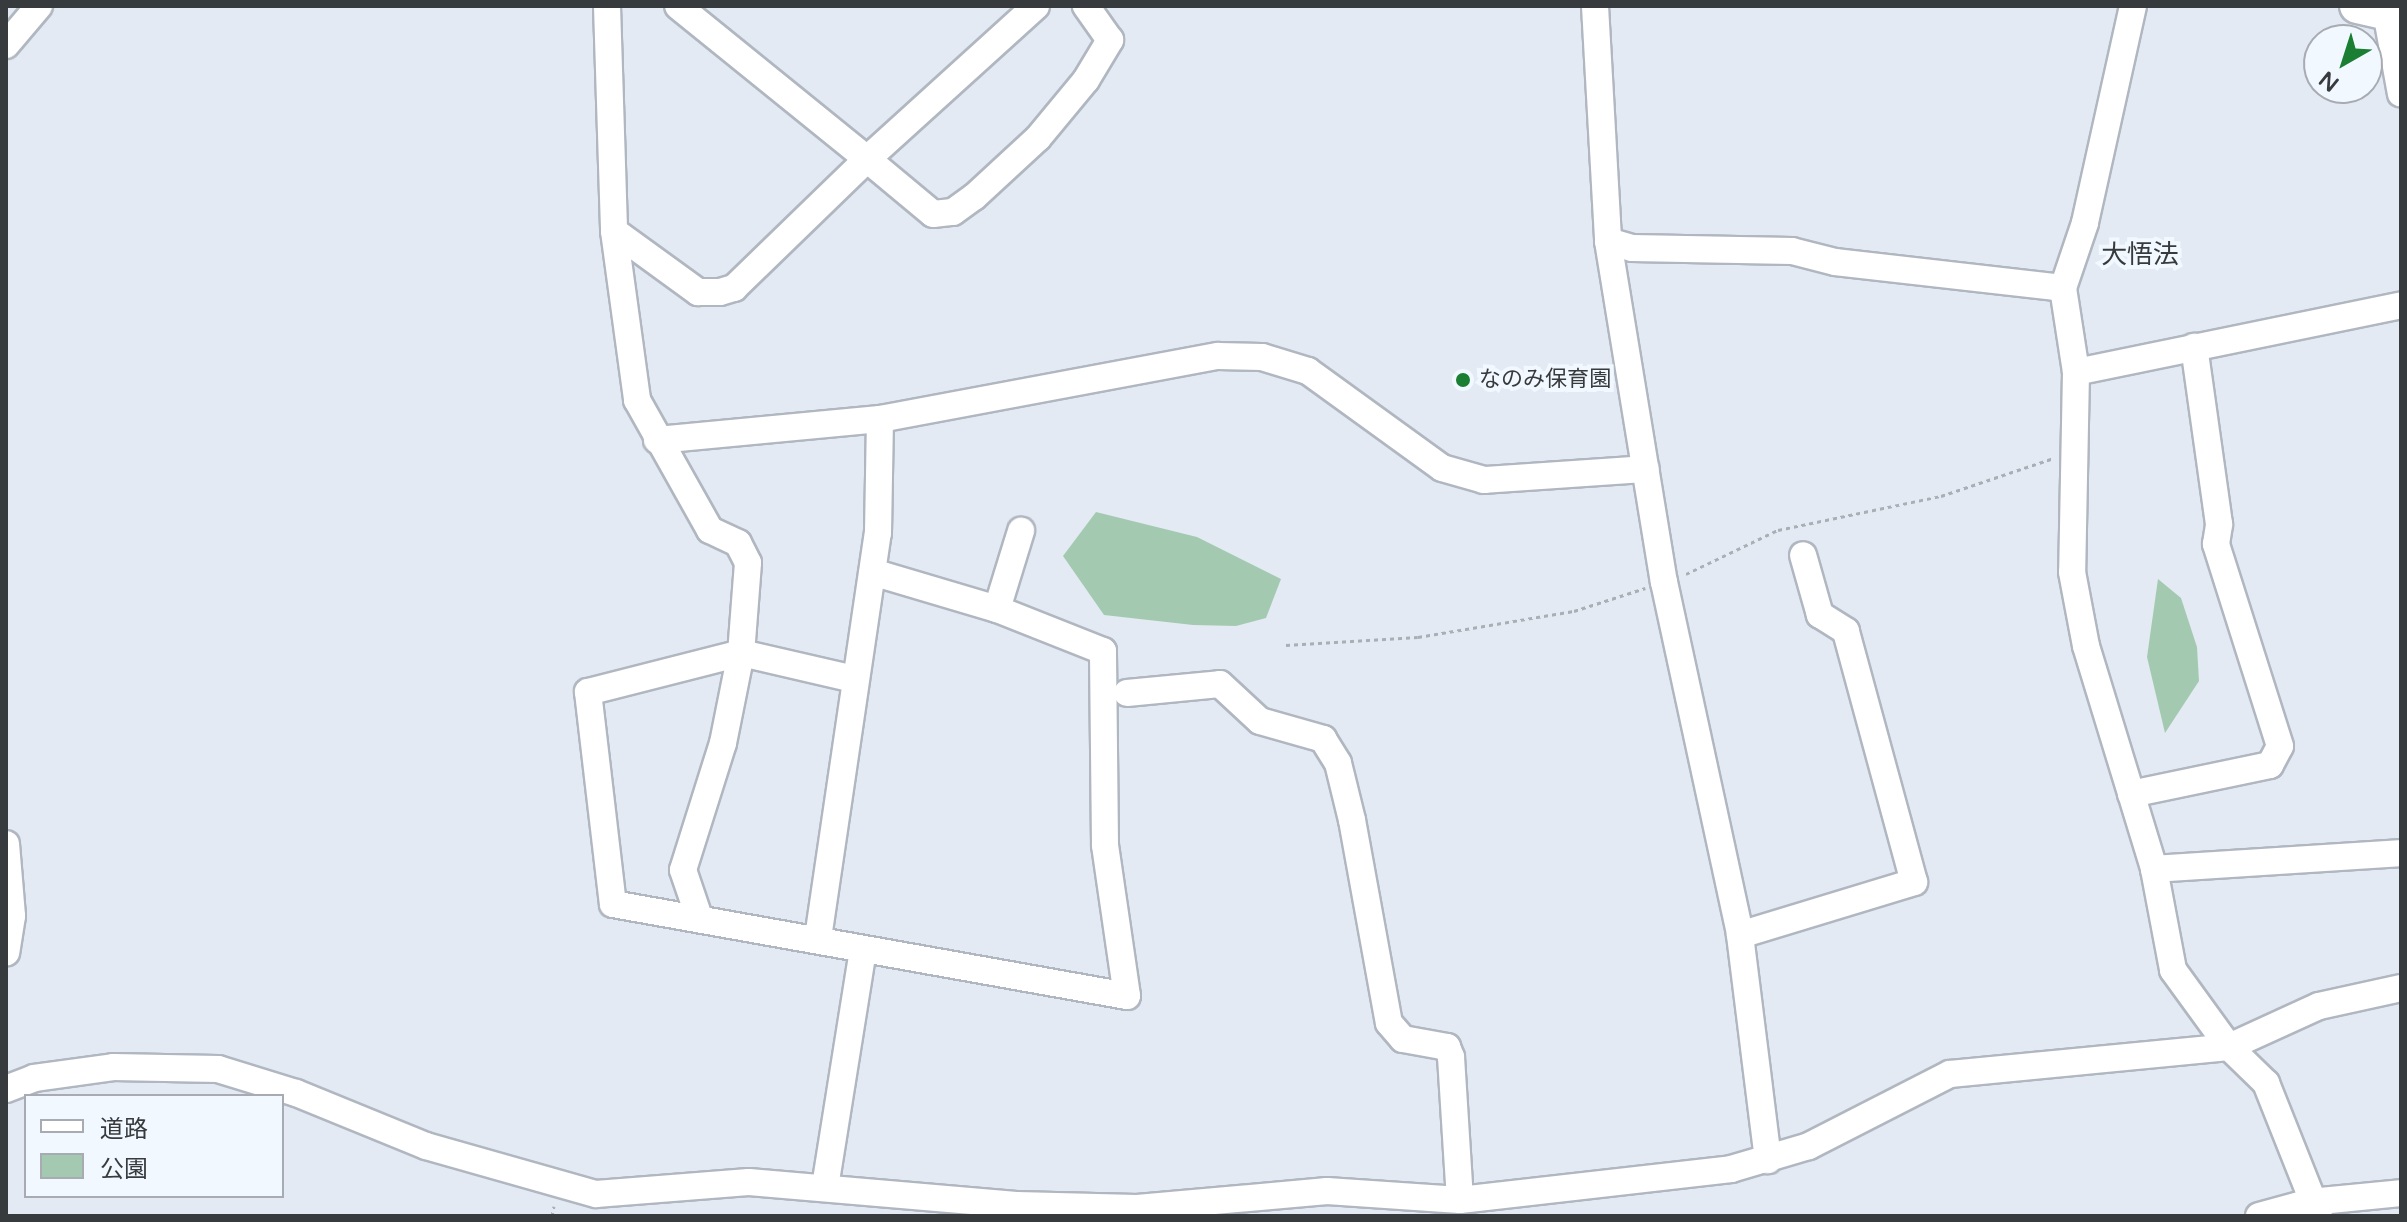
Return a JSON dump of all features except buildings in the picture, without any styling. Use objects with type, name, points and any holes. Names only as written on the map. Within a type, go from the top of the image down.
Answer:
[{"type":"street","points":[[6,45],[39,6]]},
{"type":"street","points":[[607,6],[614,231],[637,400],[710,530],[738,543],[748,563],[741,653],[723,743],[683,870],[699,917]]},
{"type":"street","points":[[678,6],[933,214],[953,212],[1038,138],[1106,51],[1105,26],[1086,6]]},
{"type":"street","points":[[614,231],[698,292],[720,292],[734,288],[867,159],[1036,6]]},
{"type":"street","points":[[1595,6],[1608,241],[1664,582],[1740,935],[1768,1160]]},
{"type":"street","points":[[2133,6],[2085,223],[2063,288],[2076,372],[2070,453],[2072,572],[2086,646],[2154,869],[2173,970],[2229,1047],[2266,1083],[2315,1209]]},
{"type":"street","points":[[2382,10],[2401,94]]},
{"type":"street","points":[[1608,241],[1632,248],[1792,251],[1835,262],[2063,288]]},
{"type":"street","points":[[2076,372],[2401,305]]},
{"type":"street","points":[[2131,794],[2270,765],[2280,746],[2216,544],[2219,524],[2194,347]]},
{"type":"street","points":[[657,440],[880,419],[1218,356],[1262,357],[1308,371],[1442,468],[1484,480],[1646,469]]},
{"type":"street","points":[[818,938],[872,572],[880,419]]},
{"type":"street","points":[[997,609],[1021,531]]},
{"type":"street","points":[[1740,935],[1914,882],[1846,631],[1820,615],[1803,555]]},
{"type":"street","points":[[854,679],[741,653],[588,692],[613,904],[818,938],[863,950],[1127,996],[1105,845],[1103,651],[997,609],[872,572]]},
{"type":"street","points":[[1127,693],[1220,684],[1260,721],[1323,739],[1338,763],[1352,820],[1389,1023],[1403,1039],[1447,1047],[1451,1057],[1460,1200]]},
{"type":"street","points":[[6,844],[12,916],[6,953]]},
{"type":"street","points":[[2154,869],[2401,853]]},
{"type":"street","points":[[825,1187],[863,950]]},
{"type":"street","points":[[6,1089],[34,1078],[113,1067],[218,1069],[559,1187],[596,1194],[749,1182],[1016,1205],[1137,1208],[1283,1192],[1460,1200],[1677,1179],[1768,1160],[1809,1146],[1950,1074],[2229,1047],[2319,1006],[2401,988]]},
{"type":"street","points":[[2259,1216],[2401,1193]]},
{"type":"path","points":[[1286,645],[1418,637],[1574,611],[1664,582],[1778,530],[1941,496],[2070,453]]},
{"type":"green space","points":[[1096,512],[1197,537],[1281,579],[1266,618],[1236,626],[1193,625],[1104,615],[1063,556]]},
{"type":"green space","points":[[2158,579],[2181,598],[2197,647],[2199,681],[2165,733],[2147,657]]},
{"type":"place","name":"なのみ保育園","points":[[1463,380]]},
{"type":"district","name":"大悟法","points":[[2140,255]]}]
